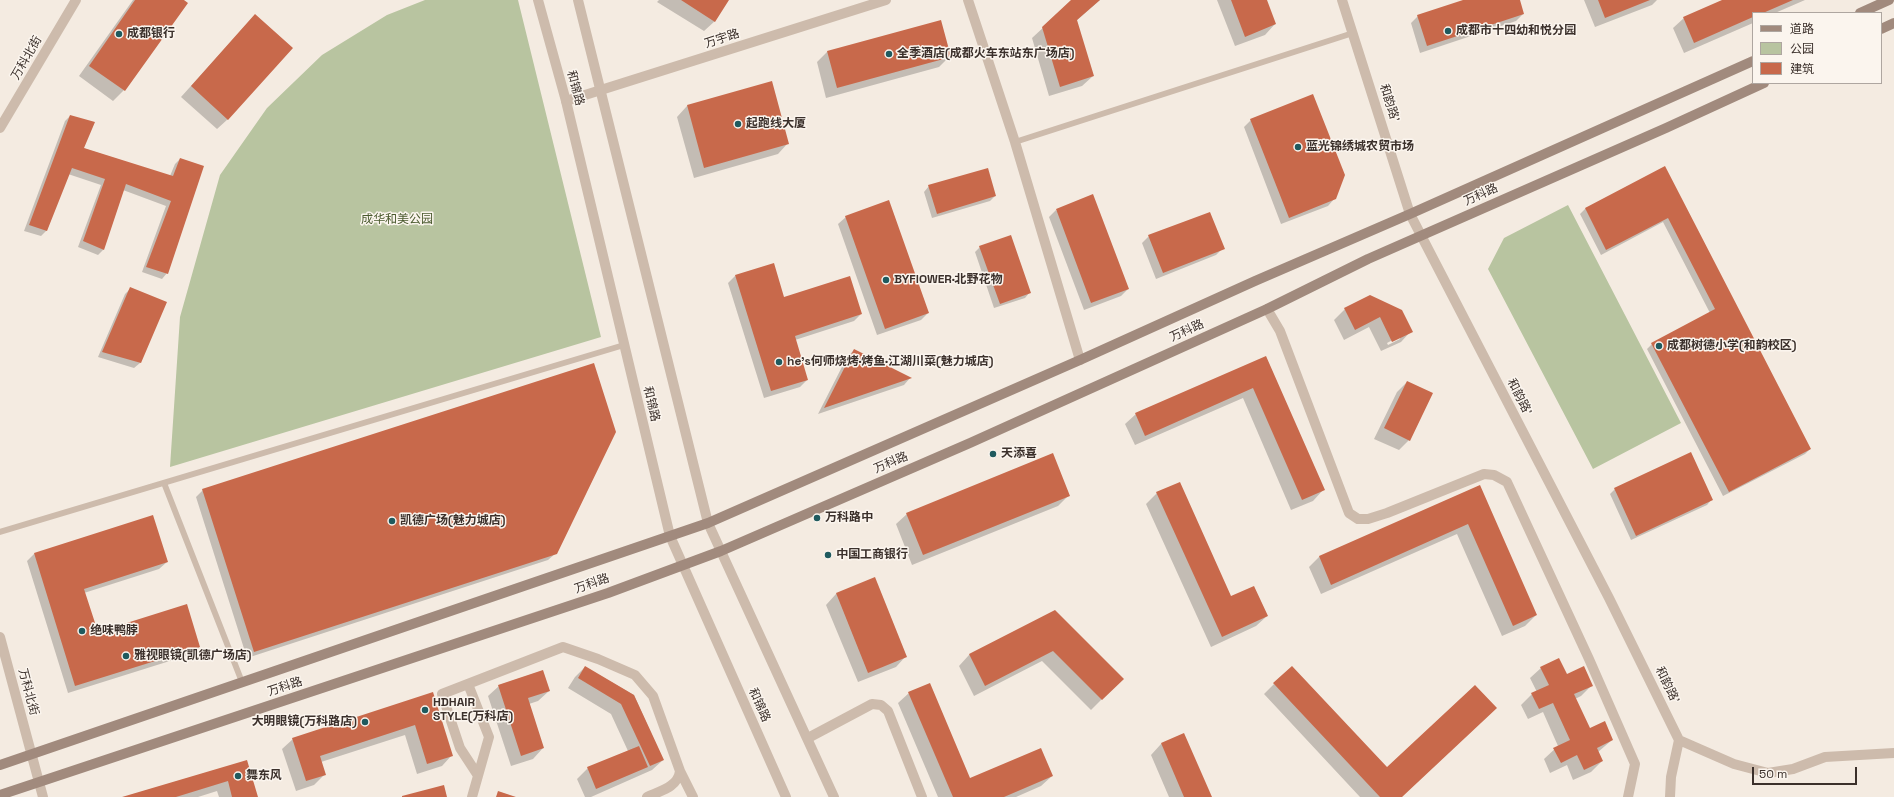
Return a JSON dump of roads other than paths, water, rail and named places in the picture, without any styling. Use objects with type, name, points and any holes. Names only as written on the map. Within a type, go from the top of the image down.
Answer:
[{"type":"main road","points":[[1862,12],[1889,0]]},
{"type":"main road","points":[[1882,29],[1894,23]]},
{"type":"main road","name":"万科路","points":[[0,765],[708,523],[1080,360],[1752,61]]},
{"type":"main road","name":"万科路","points":[[0,795],[601,596],[682,564],[721,551],[970,443],[1267,309],[1368,259],[1666,128],[1762,84]]},
{"type":"street","name":"万科北街","points":[[0,128],[76,0]]},
{"type":"street","name":"和锦路","points":[[538,0],[566,101],[670,536],[786,797]]},
{"type":"street","points":[[578,0],[708,523],[834,797]]},
{"type":"street","name":"万宇路","points":[[566,101],[886,0]]},
{"type":"street","points":[[968,0],[1015,142],[1080,360]]},
{"type":"street","name":"和韵路’","points":[[1342,0],[1410,214],[1609,598],[1679,740]]},
{"type":"street","points":[[1267,309],[1280,331],[1350,513],[1358,519],[1368,519],[1387,513],[1484,474],[1494,475],[1507,482],[1586,652],[1635,764],[1628,797]]},
{"type":"street","name":"万科北街","points":[[0,637],[43,797]]},
{"type":"street","points":[[477,774],[460,748],[442,694],[563,647],[598,659],[635,675],[645,685],[653,696],[680,771],[693,797]]},
{"type":"street","points":[[468,684],[489,737],[477,774],[472,797]]},
{"type":"street","points":[[808,738],[872,704],[881,706],[888,711],[922,797]]},
{"type":"street","points":[[1670,797],[1671,777],[1679,740],[1734,764],[1768,773],[1792,769],[1825,757],[1894,753]]},
{"type":"street","points":[[647,797],[673,785],[679,778],[680,771]]},
{"type":"lane","points":[[1015,142],[1353,33]]},
{"type":"lane","points":[[0,532],[624,345]]},
{"type":"lane","points":[[164,483],[242,682]]},
{"type":"place","name":"成都市十四幼和悦分园","points":[[1448,31]]},
{"type":"place","name":"成都银行","points":[[119,34]]},
{"type":"place","name":"全季酒店(成都火车东站东广场店)","points":[[889,54]]},
{"type":"place","name":"起跑线大厦","points":[[738,124]]},
{"type":"place","name":"蓝光锦绣城农贸市场","points":[[1298,147]]},
{"type":"place","name":"BYFlOWER·北野花物","points":[[886,280]]},
{"type":"place","name":"成都树德小学(和韵校区)","points":[[1659,346]]},
{"type":"place","name":"he's何师烧烤·烤鱼·江湖川菜(魅力城店)","points":[[779,362]]},
{"type":"place","name":"天添喜","points":[[993,454]]},
{"type":"place","name":"万科路中","points":[[817,518]]},
{"type":"place","name":"凯德广场(魅力城店)","points":[[392,521]]},
{"type":"place","name":"中国工商银行","points":[[828,555]]},
{"type":"place","name":"绝味鸭脖","points":[[82,631]]},
{"type":"place","name":"雅视眼镜(凯德广场店)","points":[[126,656]]},
{"type":"place","name":"HDHAIR STYLE(万科店)","points":[[425,710]]},
{"type":"place","name":"大明眼镜(万科路店)","points":[[365,722]]},
{"type":"place","name":"舞东风","points":[[238,776]]},
{"type":"park label","name":"成华和美公园","points":[[397,220]]}]
